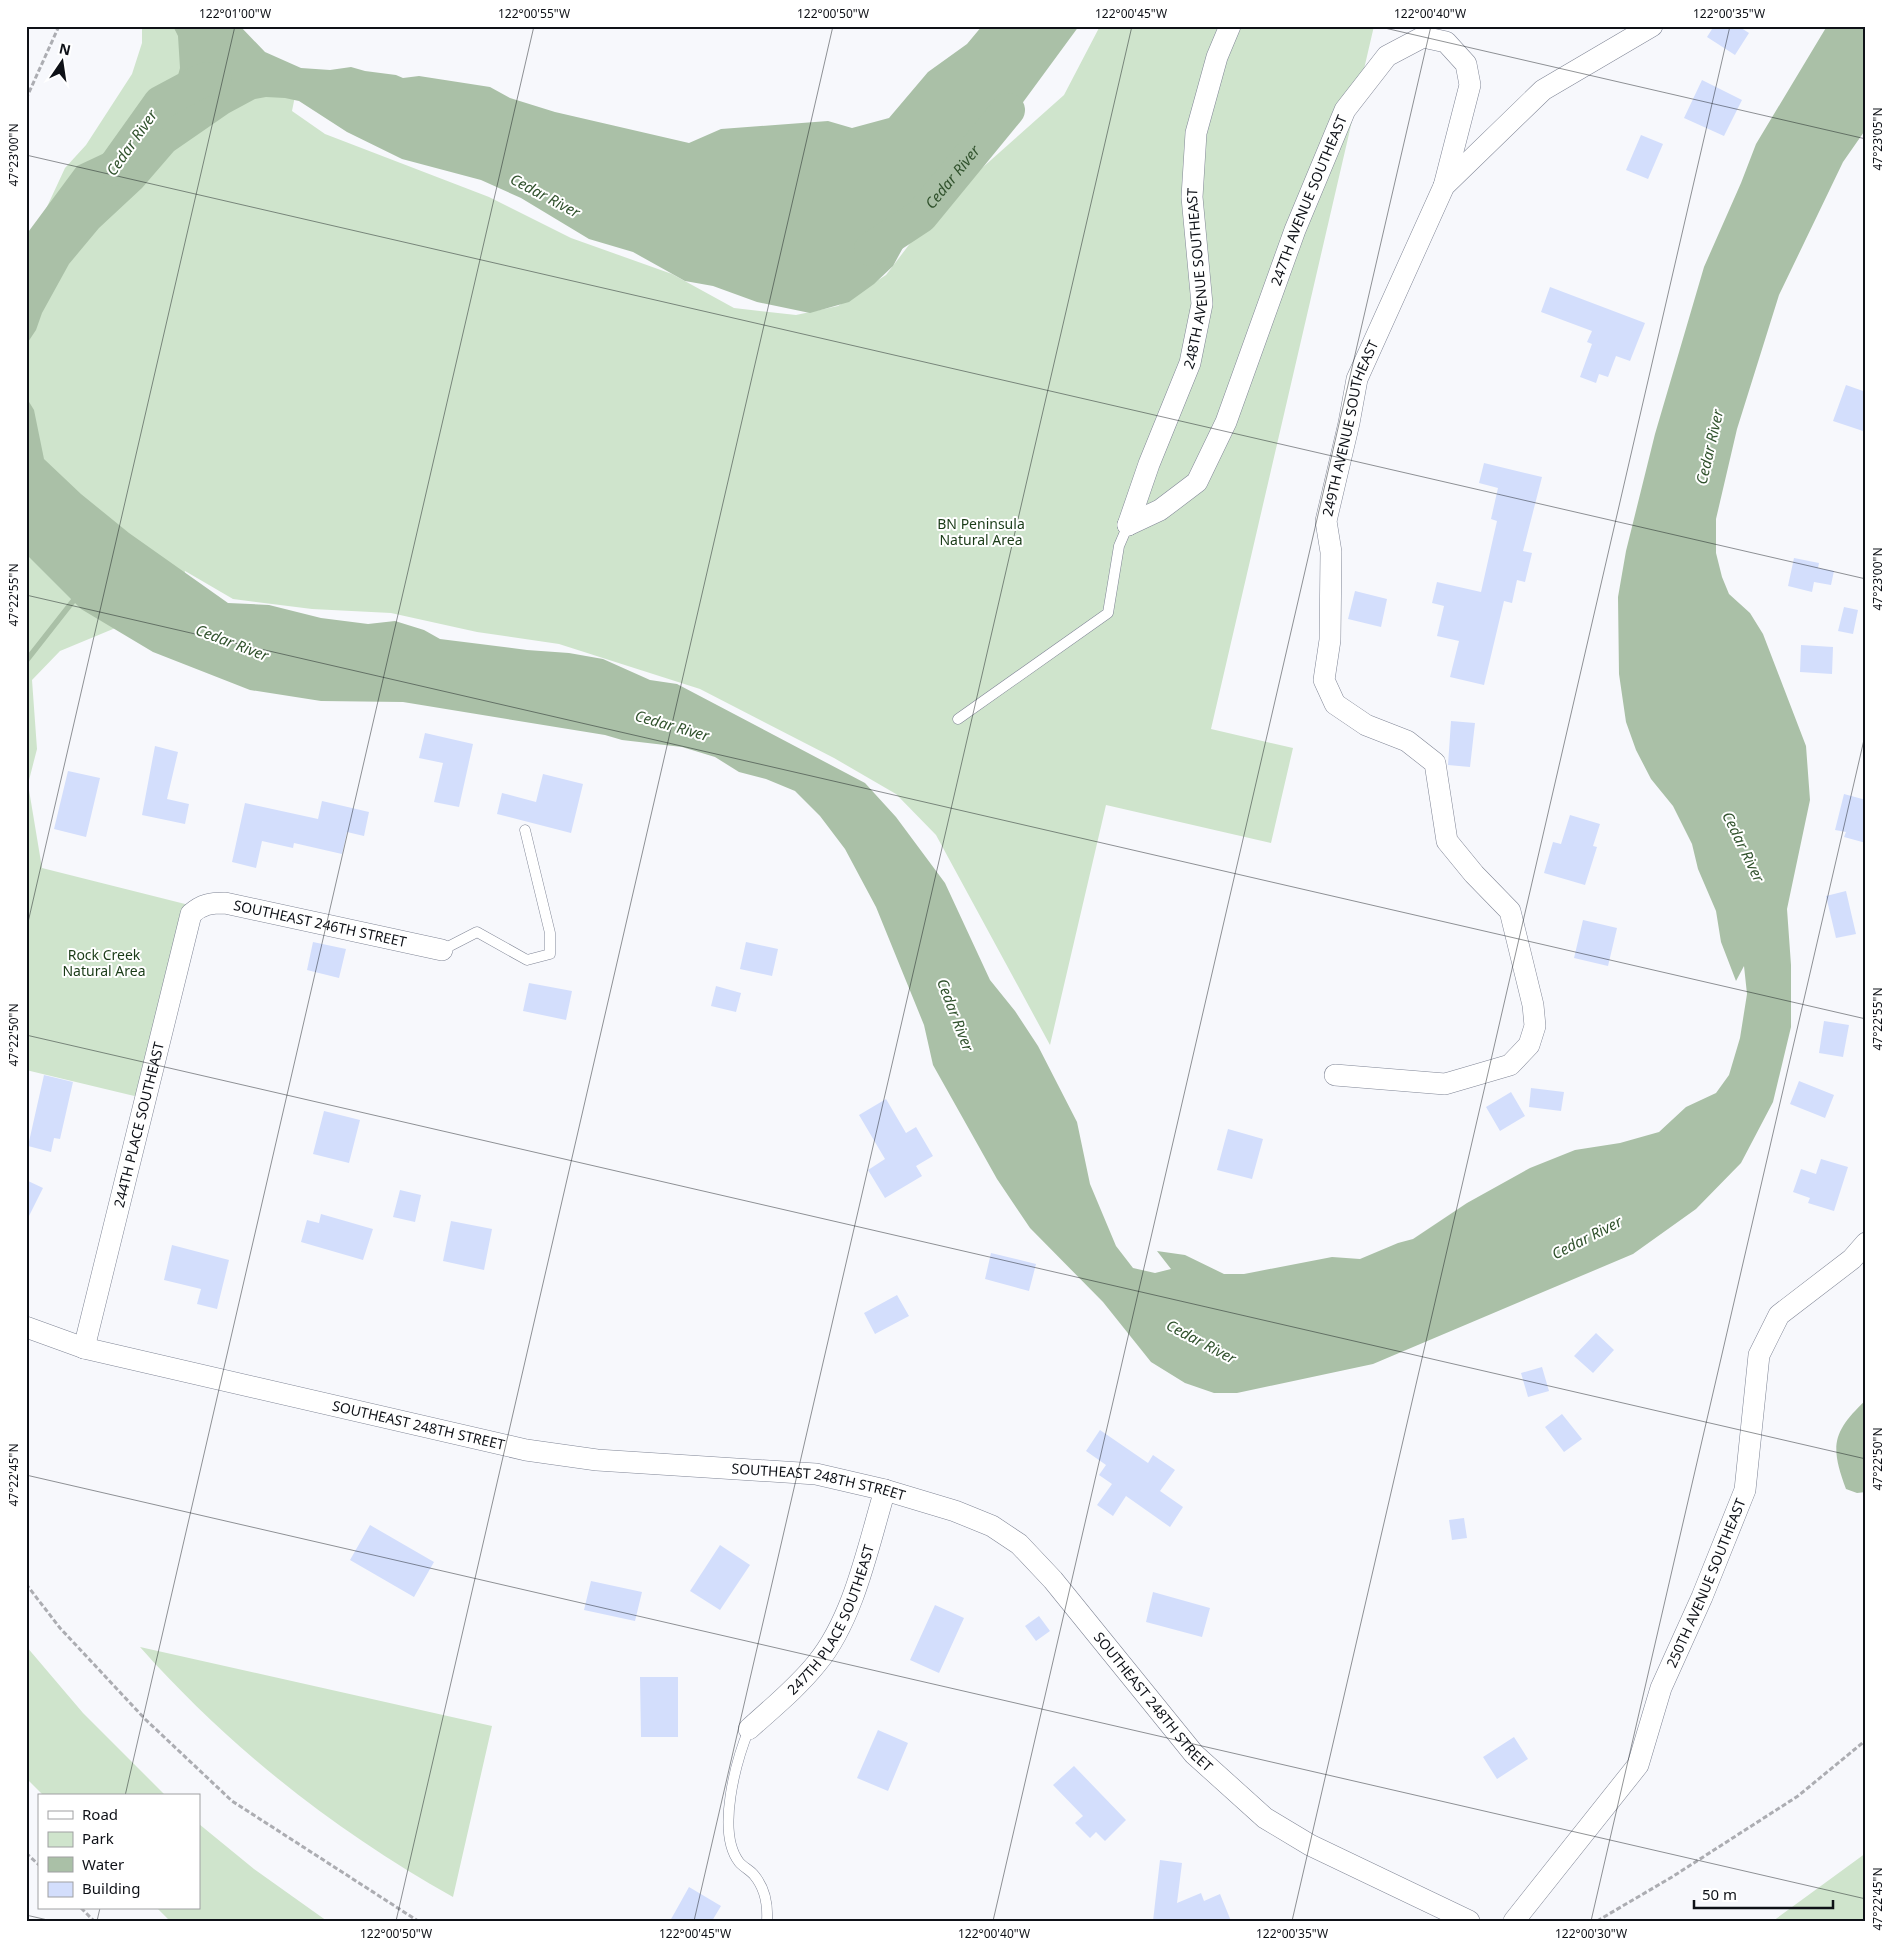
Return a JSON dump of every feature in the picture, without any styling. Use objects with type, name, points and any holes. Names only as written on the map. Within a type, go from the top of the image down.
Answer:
[{"type":"street","name":"248TH AVENUE SOUTHEAST","points":[[1128,525],[1149,464],[1190,363],[1202,304],[1192,197],[1196,133],[1217,56],[1230,26]]},
{"type":"street","name":"249TH AVENUE SOUTHEAST","points":[[1335,1075],[1445,1084],[1510,1065],[1529,1045],[1534,1026],[1531,996],[1510,911],[1474,874],[1447,841],[1435,763],[1407,741],[1366,725],[1335,704],[1324,680],[1330,640],[1331,552],[1326,521],[1349,423],[1356,379],[1444,186],[1543,90],[1652,26]]},
{"type":"street","name":"247TH AVENUE SOUTHEAST","points":[[1128,525],[1160,510],[1197,482],[1226,422],[1295,230],[1345,110],[1386,56],[1423,36],[1446,42],[1466,64],[1470,85],[1444,186]]},
{"type":"street","name":"SOUTHEAST 246TH STREET","points":[[200,906],[212,903],[225,903],[442,950]]},
{"type":"street","name":"244TH PLACE SOUTHEAST","points":[[84,1348],[187,924],[191,914],[200,906]]},
{"type":"street","name":"250TH AVENUE SOUTHEAST","points":[[1514,1921],[1638,1765],[1661,1688],[1702,1597],[1745,1490],[1759,1355],[1779,1315],[1852,1259],[1866,1244]]},
{"type":"street","name":"SOUTHEAST 248TH STREET","points":[[26,1328],[84,1348],[526,1450],[597,1460],[816,1474],[885,1490],[955,1511],[992,1526],[1019,1544],[1053,1580],[1194,1754],[1265,1818],[1310,1845],[1469,1921]]},
{"type":"street","name":"247TH PLACE SOUTHEAST","points":[[749,1729],[803,1679],[828,1648],[850,1601],[885,1490]]},
{"type":"lane","points":[[958,719],[1108,613],[1119,546],[1128,525]]},
{"type":"lane","points":[[442,950],[477,932],[527,960],[550,954],[550,933],[525,830]]},
{"type":"lane","points":[[749,1729],[738,1756],[730,1792],[731,1845],[739,1862],[754,1875],[767,1897],[767,1921]]},
{"type":"path","points":[[26,99],[59,26]]},
{"type":"path","points":[[26,1584],[60,1628],[139,1712],[232,1801],[418,1921]]},
{"type":"path","points":[[1597,1921],[1672,1877],[1798,1796],[1866,1740]]},
{"type":"path","points":[[26,1853],[38,1864]]},
{"type":"path","points":[[83,1910],[94,1921]]},
{"type":"green space","name":"BN Peninsula Natural Area","points":[[142,26],[223,26],[298,81],[292,111],[325,134],[489,197],[571,238],[672,274],[734,308],[796,315],[838,306],[886,275],[937,208],[1064,95],[1100,26],[1374,26],[1211,729],[1293,748],[1271,843],[1106,805],[1050,1045],[936,835],[896,794],[834,758],[700,689],[559,644],[477,632],[391,613],[312,609],[233,599],[185,571],[178,602],[60,651],[32,680],[37,749],[28,784],[42,868],[197,907],[151,1100],[26,1070],[26,252],[65,168],[86,145],[132,74],[142,43]]},
{"type":"green space","points":[[26,1646],[83,1713],[164,1794],[42,1794],[26,1778]]},
{"type":"green space","points":[[140,1647],[492,1726],[453,1897],[367,1844],[326,1816],[286,1785],[210,1719]]},
{"type":"green space","points":[[200,1825],[254,1869],[327,1921],[170,1921],[159,1910],[200,1910]]},
{"type":"green space","points":[[1866,1853],[1866,1921],[1773,1921]]},
{"type":"water","points":[[173,26],[240,26],[265,52],[301,68],[330,70],[351,67],[403,78],[419,76],[490,87],[510,98],[555,112],[689,143],[721,129],[828,121],[852,128],[889,118],[928,72],[967,44],[982,26],[1079,26],[1021,105],[981,145],[956,159],[923,188],[917,200],[905,244],[893,266],[874,284],[849,302],[810,313],[757,302],[713,286],[685,281],[633,252],[589,239],[521,198],[481,180],[402,159],[347,132],[299,101],[266,97],[255,99],[229,113],[174,151],[142,188],[99,228],[69,264],[42,313],[36,330],[26,345],[26,235],[77,166],[128,142],[169,109],[180,68],[178,36]]},
{"type":"water","points":[[1827,26],[1866,26],[1866,129],[1843,162],[1779,295],[1737,429],[1716,519],[1716,553],[1722,577],[1729,594],[1750,613],[1763,634],[1806,746],[1810,800],[1787,909],[1791,965],[1791,1027],[1773,1102],[1741,1163],[1696,1209],[1633,1254],[1373,1364],[1237,1393],[1214,1393],[1185,1383],[1151,1362],[1103,1302],[1030,1228],[997,1179],[933,1065],[924,1025],[876,907],[845,849],[820,816],[795,791],[766,779],[739,772],[715,757],[682,747],[622,740],[605,735],[403,702],[321,701],[250,690],[153,652],[81,609],[26,554],[26,397],[34,410],[44,459],[81,494],[129,533],[228,603],[269,605],[321,618],[368,624],[395,621],[424,630],[440,639],[527,650],[569,653],[603,659],[650,680],[677,684],[865,783],[896,817],[945,883],[990,980],[1015,1011],[1038,1046],[1077,1122],[1090,1184],[1116,1246],[1133,1268],[1155,1273],[1171,1269],[1157,1251],[1185,1255],[1224,1274],[1244,1274],[1332,1257],[1360,1259],[1398,1243],[1413,1239],[1467,1203],[1530,1168],[1575,1150],[1620,1143],[1659,1132],[1686,1107],[1716,1093],[1729,1075],[1740,1038],[1747,994],[1744,966],[1736,981],[1721,942],[1716,911],[1698,869],[1692,844],[1673,806],[1651,779],[1636,750],[1626,722],[1619,674],[1618,597],[1626,551],[1655,434],[1704,267],[1756,144]]},
{"type":"water","points":[[1866,1400],[1866,1492],[1857,1493],[1846,1489],[1836,1450],[1837,1440],[1846,1421]]},
{"type":"building","points":[[1714,26],[1738,26],[1749,33],[1735,55],[1707,37]]},
{"type":"building","points":[[1702,80],[1742,100],[1724,136],[1684,118]]},
{"type":"building","points":[[1641,135],[1663,144],[1648,179],[1626,170]]},
{"type":"building","points":[[1550,287],[1645,323],[1630,361],[1616,356],[1608,377],[1599,374],[1596,383],[1580,377],[1592,344],[1587,342],[1592,331],[1541,312]]},
{"type":"building","points":[[1846,385],[1866,392],[1866,432],[1833,421]]},
{"type":"building","points":[[1484,463],[1542,477],[1523,551],[1532,553],[1525,582],[1517,580],[1512,603],[1504,601],[1484,685],[1450,677],[1459,641],[1437,636],[1444,606],[1432,603],[1437,582],[1481,592],[1497,521],[1491,519],[1498,488],[1479,483]]},
{"type":"building","points":[[1794,558],[1819,563],[1818,568],[1834,571],[1831,585],[1814,582],[1812,592],[1788,586]]},
{"type":"building","points":[[1355,591],[1387,599],[1381,627],[1348,619]]},
{"type":"building","points":[[1844,607],[1858,610],[1853,634],[1838,631]]},
{"type":"building","points":[[1801,645],[1833,647],[1832,674],[1800,672]]},
{"type":"building","points":[[1451,721],[1475,723],[1470,767],[1448,765]]},
{"type":"building","points":[[425,733],[473,744],[459,807],[434,802],[443,763],[419,758]]},
{"type":"building","points":[[155,746],[178,752],[167,799],[189,804],[185,824],[142,815]]},
{"type":"building","points":[[68,771],[100,778],[86,837],[54,829]]},
{"type":"building","points":[[543,774],[583,784],[571,833],[497,814],[502,793],[536,802]]},
{"type":"building","points":[[1844,794],[1866,800],[1866,843],[1844,837],[1846,832],[1835,830]]},
{"type":"building","points":[[322,801],[369,812],[364,836],[347,832],[342,854],[294,843],[293,848],[262,841],[256,868],[232,862],[245,803],[318,819]]},
{"type":"building","points":[[1570,815],[1600,824],[1593,846],[1597,847],[1585,885],[1544,873],[1553,842],[1561,844]]},
{"type":"building","points":[[1846,891],[1856,934],[1836,938],[1826,896]]},
{"type":"building","points":[[1583,920],[1617,928],[1608,966],[1574,958]]},
{"type":"building","points":[[313,942],[346,949],[339,978],[307,970]]},
{"type":"building","points":[[746,942],[778,949],[772,976],[740,969]]},
{"type":"building","points":[[529,983],[572,991],[566,1020],[523,1011]]},
{"type":"building","points":[[716,986],[741,993],[736,1012],[711,1006]]},
{"type":"building","points":[[1824,1021],[1849,1025],[1843,1057],[1819,1053]]},
{"type":"building","points":[[44,1075],[73,1082],[60,1139],[54,1138],[51,1152],[28,1146]]},
{"type":"building","points":[[1799,1081],[1834,1095],[1825,1118],[1790,1104]]},
{"type":"building","points":[[1531,1088],[1564,1092],[1561,1111],[1529,1107]]},
{"type":"building","points":[[1511,1092],[1525,1116],[1500,1131],[1486,1107]]},
{"type":"building","points":[[886,1099],[906,1133],[916,1127],[933,1156],[916,1166],[922,1176],[885,1198],[868,1170],[885,1159],[859,1115]]},
{"type":"building","points":[[324,1111],[360,1120],[349,1163],[313,1154]]},
{"type":"building","points":[[1228,1129],[1263,1139],[1252,1179],[1217,1170]]},
{"type":"building","points":[[1821,1159],[1848,1167],[1834,1211],[1808,1203],[1810,1198],[1793,1192],[1801,1169],[1816,1174]]},
{"type":"building","points":[[26,1180],[43,1188],[26,1222]]},
{"type":"building","points":[[400,1190],[421,1195],[415,1222],[393,1217]]},
{"type":"building","points":[[321,1214],[373,1229],[363,1260],[301,1242],[307,1220],[319,1223]]},
{"type":"building","points":[[451,1221],[492,1229],[484,1270],[443,1261]]},
{"type":"building","points":[[172,1245],[229,1260],[217,1309],[197,1304],[201,1289],[164,1280]]},
{"type":"building","points":[[991,1253],[1036,1264],[1029,1291],[985,1279]]},
{"type":"building","points":[[897,1295],[909,1316],[875,1334],[864,1313]]},
{"type":"building","points":[[1596,1333],[1614,1350],[1593,1373],[1574,1356]]},
{"type":"building","points":[[1542,1367],[1549,1391],[1528,1397],[1521,1373]]},
{"type":"building","points":[[1562,1414],[1582,1439],[1564,1452],[1545,1427]]},
{"type":"building","points":[[1100,1430],[1148,1463],[1153,1455],[1175,1470],[1160,1491],[1183,1507],[1170,1527],[1126,1496],[1113,1516],[1097,1505],[1112,1484],[1099,1475],[1106,1465],[1086,1451]]},
{"type":"building","points":[[1464,1518],[1467,1538],[1452,1540],[1449,1520]]},
{"type":"building","points":[[370,1525],[434,1562],[414,1597],[350,1560]]},
{"type":"building","points":[[720,1545],[750,1565],[720,1610],[690,1591]]},
{"type":"building","points":[[591,1581],[642,1592],[635,1621],[584,1610]]},
{"type":"building","points":[[1153,1592],[1210,1608],[1202,1637],[1146,1622]]},
{"type":"building","points":[[935,1605],[964,1618],[939,1673],[910,1660]]},
{"type":"building","points":[[1039,1616],[1050,1631],[1036,1641],[1025,1626]]},
{"type":"building","points":[[640,1677],[678,1677],[678,1737],[641,1737]]},
{"type":"building","points":[[878,1730],[908,1743],[888,1791],[857,1778]]},
{"type":"building","points":[[1514,1737],[1528,1759],[1497,1779],[1483,1757]]},
{"type":"building","points":[[1074,1766],[1126,1820],[1105,1841],[1096,1832],[1090,1838],[1075,1823],[1083,1816],[1053,1785]]},
{"type":"building","points":[[1160,1860],[1182,1863],[1177,1903],[1201,1893],[1204,1901],[1220,1894],[1231,1921],[1153,1921]]},
{"type":"building","points":[[689,1887],[721,1906],[712,1921],[670,1921]]},
{"type":"waterway","name":"Cedar River","points":[[113,169],[160,103],[203,80],[215,79]]},
{"type":"waterway","name":"Cedar River","points":[[871,249],[921,216],[1008,110]]},
{"type":"waterway","points":[[26,661],[77,596]]},
{"type":"park label","name":"Rock Creek Natural Area","points":[[104,964]]}]
